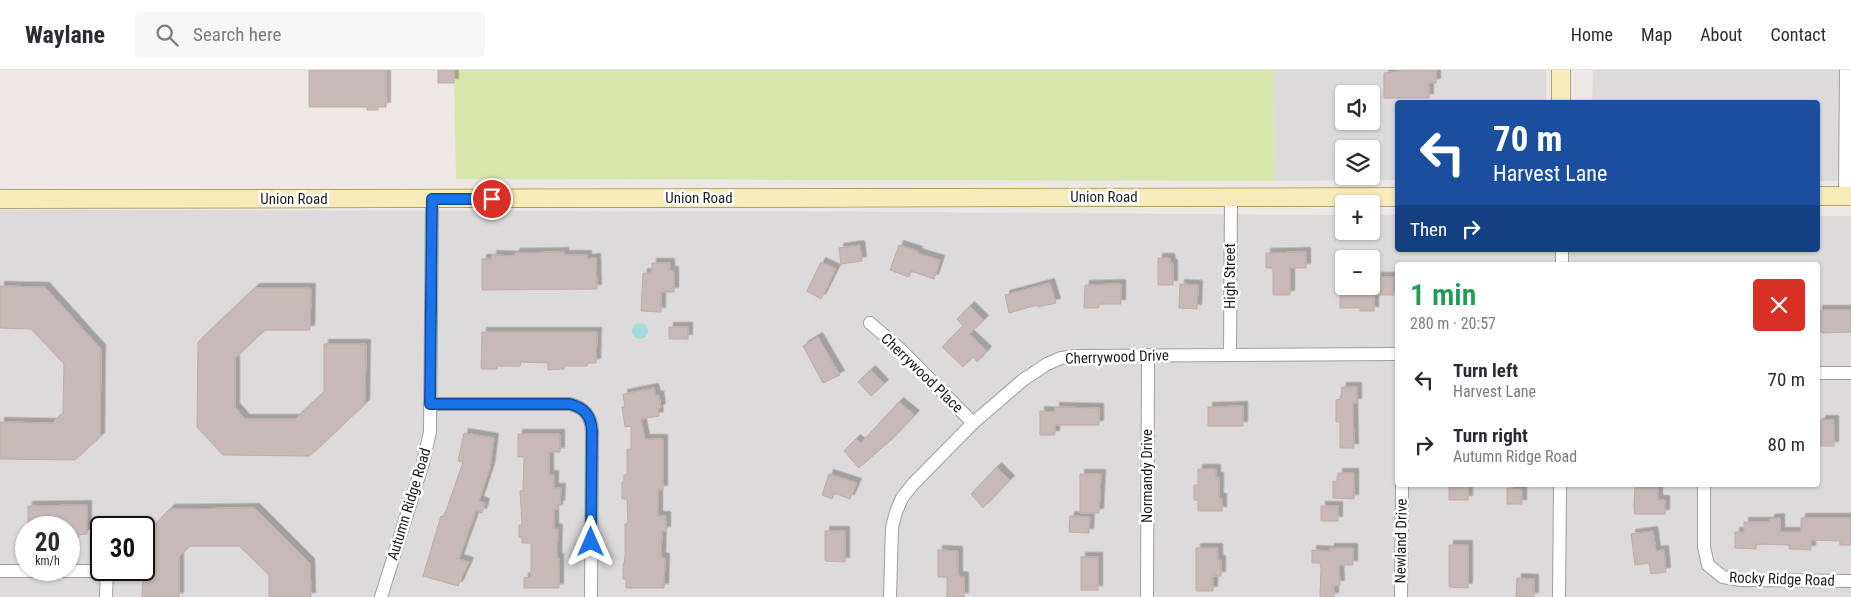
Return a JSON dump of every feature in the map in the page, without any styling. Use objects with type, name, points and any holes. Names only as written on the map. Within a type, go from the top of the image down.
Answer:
[{"type":"main road","points":[[1561,70],[1561,100]]},
{"type":"main road","points":[[1820,196],[1848,196]]},
{"type":"main road","name":"Union Road","points":[[0,199],[1395,197]]},
{"type":"street","points":[[1846,70],[1848,196]]},
{"type":"street","name":"High Street","points":[[1230,354],[1231,197]]},
{"type":"street","name":"Autumn Ridge Road","points":[[381,597],[427,448],[430,404],[432,199]]},
{"type":"street","name":"Cherrywood Place","points":[[870,323],[899,348],[973,423]]},
{"type":"street","name":"Cherrywood Drive","points":[[890,597],[892,526],[902,498],[973,423],[1036,370],[1061,358],[1078,356],[1395,354]]},
{"type":"street","name":"Normandy Drive","points":[[1146,597],[1148,355]]},
{"type":"street","points":[[1820,373],[1851,373]]},
{"type":"street","points":[[430,404],[570,404],[583,409],[591,422],[592,431],[591,597]]},
{"type":"street","name":"Newland Drive","points":[[1401,597],[1402,487]]},
{"type":"street","points":[[1559,597],[1560,487]]},
{"type":"street","name":"Rocky Ridge Road","points":[[1704,487],[1704,547],[1708,565],[1723,577],[1741,580],[1851,581]]},
{"type":"street","points":[[0,571],[90,571]]},
{"type":"street","points":[[106,597],[107,581]]},
{"type":"shaded area","points":[[1273,70],[1546,70],[1546,100],[1395,100],[1395,180],[1380,180],[1380,140],[1335,140],[1335,181],[1274,181]]},
{"type":"shaded area","points":[[1593,70],[1851,70],[1851,181],[1820,181],[1820,100],[1592,100]]},
{"type":"shaded area","points":[[0,210],[749,211],[1335,215],[1335,240],[1380,240],[1380,215],[1395,215],[1395,252],[1820,252],[1820,216],[1851,216],[1851,597],[0,597]]},
{"type":"green space","points":[[454,70],[1273,70],[1274,181],[456,179]]},
{"type":"water","points":[[637,323],[643,323],[648,328],[646,337],[637,339],[632,334],[632,328]]},
{"type":"building","points":[[309,70],[386,70],[386,107],[378,107],[378,110],[367,110],[367,107],[309,107]]},
{"type":"building","points":[[438,70],[454,70],[454,83],[438,83]]},
{"type":"building","points":[[1408,70],[1436,70],[1436,83],[1429,83],[1429,98],[1384,98],[1384,73]]},
{"type":"building","points":[[860,245],[862,261],[841,264],[839,248]]},
{"type":"building","points":[[899,245],[940,260],[934,279],[911,271],[909,277],[890,270]]},
{"type":"building","points":[[564,252],[564,255],[587,255],[587,259],[596,258],[597,289],[482,290],[482,259],[492,259],[492,255],[515,256],[515,253]]},
{"type":"building","points":[[1306,252],[1306,268],[1290,268],[1290,295],[1273,295],[1273,268],[1266,268],[1266,253]]},
{"type":"building","points":[[1158,258],[1170,258],[1171,264],[1173,264],[1173,285],[1158,285]]},
{"type":"building","points":[[821,262],[836,269],[821,299],[807,291]]},
{"type":"building","points":[[652,263],[670,263],[670,271],[674,271],[674,292],[661,292],[661,312],[641,311],[643,273],[652,273]]},
{"type":"building","points":[[1380,277],[1394,277],[1394,295],[1380,295]]},
{"type":"building","points":[[1050,283],[1056,303],[1038,307],[1037,305],[1009,313],[1005,295]]},
{"type":"building","points":[[1121,284],[1121,304],[1099,304],[1099,308],[1084,308],[1085,285]]},
{"type":"building","points":[[1180,284],[1198,285],[1197,309],[1179,308]]},
{"type":"building","points":[[0,286],[45,287],[101,349],[100,437],[75,460],[0,459],[0,422],[52,423],[63,413],[64,364],[31,329],[0,328]]},
{"type":"building","points":[[255,288],[311,288],[310,330],[265,330],[235,358],[235,407],[245,419],[295,419],[324,392],[324,344],[366,344],[365,404],[310,456],[223,455],[197,427],[198,342]]},
{"type":"building","points":[[1340,295],[1374,295],[1374,311],[1360,311],[1360,308],[1340,308]]},
{"type":"building","points":[[970,306],[984,320],[969,334],[987,351],[977,362],[973,357],[963,367],[942,347],[963,326],[957,319]]},
{"type":"building","points":[[1820,310],[1851,310],[1851,332],[1822,333]]},
{"type":"building","points":[[669,327],[688,327],[688,339],[669,339]]},
{"type":"building","points":[[482,332],[597,332],[596,363],[588,363],[587,366],[564,366],[564,369],[548,370],[548,363],[521,362],[520,366],[497,366],[497,369],[481,369]]},
{"type":"building","points":[[818,337],[840,375],[823,383],[803,346]]},
{"type":"building","points":[[871,370],[884,384],[871,396],[858,382]]},
{"type":"building","points":[[1342,387],[1357,387],[1357,403],[1353,403],[1354,448],[1340,448],[1340,422],[1336,422],[1336,400],[1341,399]]},
{"type":"building","points":[[654,388],[656,396],[659,395],[661,408],[658,409],[659,416],[641,419],[645,439],[663,439],[663,490],[658,490],[658,516],[666,516],[666,531],[662,531],[661,557],[665,558],[664,588],[626,588],[626,579],[623,579],[623,564],[625,556],[625,524],[628,523],[627,499],[622,499],[622,482],[624,482],[624,475],[627,475],[627,449],[631,449],[631,426],[625,427],[622,407],[625,407],[623,394]]},
{"type":"building","points":[[899,402],[915,415],[887,444],[859,468],[844,451],[856,439],[861,443]]},
{"type":"building","points":[[1243,406],[1243,426],[1208,426],[1208,407]]},
{"type":"building","points":[[1055,407],[1099,408],[1099,425],[1055,425],[1055,435],[1040,435],[1040,411],[1055,412]]},
{"type":"building","points":[[1821,420],[1834,420],[1834,446],[1820,446]]},
{"type":"building","points":[[464,433],[494,438],[490,468],[479,501],[485,503],[482,513],[476,511],[459,559],[469,562],[458,586],[423,576],[441,516],[444,517],[463,462],[458,461]]},
{"type":"building","points":[[518,434],[560,434],[560,452],[549,452],[549,475],[554,475],[554,488],[561,488],[560,505],[558,505],[558,509],[554,509],[554,528],[558,529],[559,588],[524,588],[524,577],[531,578],[531,543],[522,543],[522,537],[519,537],[519,525],[522,525],[520,491],[523,491],[524,457],[518,457]]},
{"type":"building","points":[[997,467],[1010,480],[983,508],[971,494]]},
{"type":"building","points":[[1198,469],[1216,469],[1216,477],[1219,477],[1219,498],[1222,498],[1222,511],[1198,511],[1198,500],[1194,500],[1194,485],[1198,485]]},
{"type":"building","points":[[1338,473],[1354,473],[1354,499],[1333,498],[1333,481],[1338,482]]},
{"type":"building","points":[[829,474],[857,483],[850,499],[834,493],[832,499],[822,495]]},
{"type":"building","points":[[1080,474],[1101,474],[1099,513],[1080,513]]},
{"type":"building","points":[[1449,487],[1468,487],[1468,500],[1449,500]]},
{"type":"building","points":[[1635,487],[1658,487],[1658,500],[1665,500],[1665,514],[1635,514]]},
{"type":"building","points":[[1507,488],[1522,489],[1522,504],[1507,504]]},
{"type":"building","points":[[87,505],[87,534],[80,535],[80,516],[28,516],[28,506]]},
{"type":"building","points":[[1321,506],[1338,506],[1338,521],[1321,521]]},
{"type":"building","points":[[255,508],[310,563],[311,597],[269,597],[269,575],[239,546],[190,546],[179,557],[179,597],[142,597],[143,581],[155,581],[155,525],[170,509]]},
{"type":"building","points":[[1070,516],[1090,517],[1089,533],[1069,532]]},
{"type":"building","points":[[1780,518],[1780,532],[1801,532],[1801,518],[1851,518],[1851,545],[1840,545],[1840,541],[1811,540],[1811,550],[1789,549],[1789,545],[1756,544],[1756,549],[1735,548],[1735,532],[1744,532],[1744,522],[1770,522],[1770,519]]},
{"type":"building","points":[[825,531],[845,531],[845,562],[825,561]]},
{"type":"building","points":[[1653,531],[1656,551],[1664,550],[1666,572],[1651,574],[1649,563],[1635,565],[1631,534]]},
{"type":"building","points":[[1449,545],[1468,545],[1468,588],[1449,587]]},
{"type":"building","points":[[1196,548],[1218,548],[1218,560],[1221,560],[1221,576],[1213,576],[1213,591],[1196,591]]},
{"type":"building","points":[[1330,548],[1353,548],[1353,565],[1339,565],[1340,585],[1334,585],[1334,597],[1320,597],[1321,568],[1320,563],[1312,563],[1312,550],[1330,551]]},
{"type":"building","points":[[938,550],[958,551],[958,576],[964,577],[964,597],[947,597],[947,577],[938,577]]},
{"type":"building","points":[[1081,557],[1098,557],[1098,590],[1081,590]]},
{"type":"building","points":[[1517,578],[1534,579],[1534,597],[1516,597]]},
{"type":"route","points":[[492,199],[432,199],[430,404],[570,404],[583,409],[591,422],[592,431],[591,542]]}]
